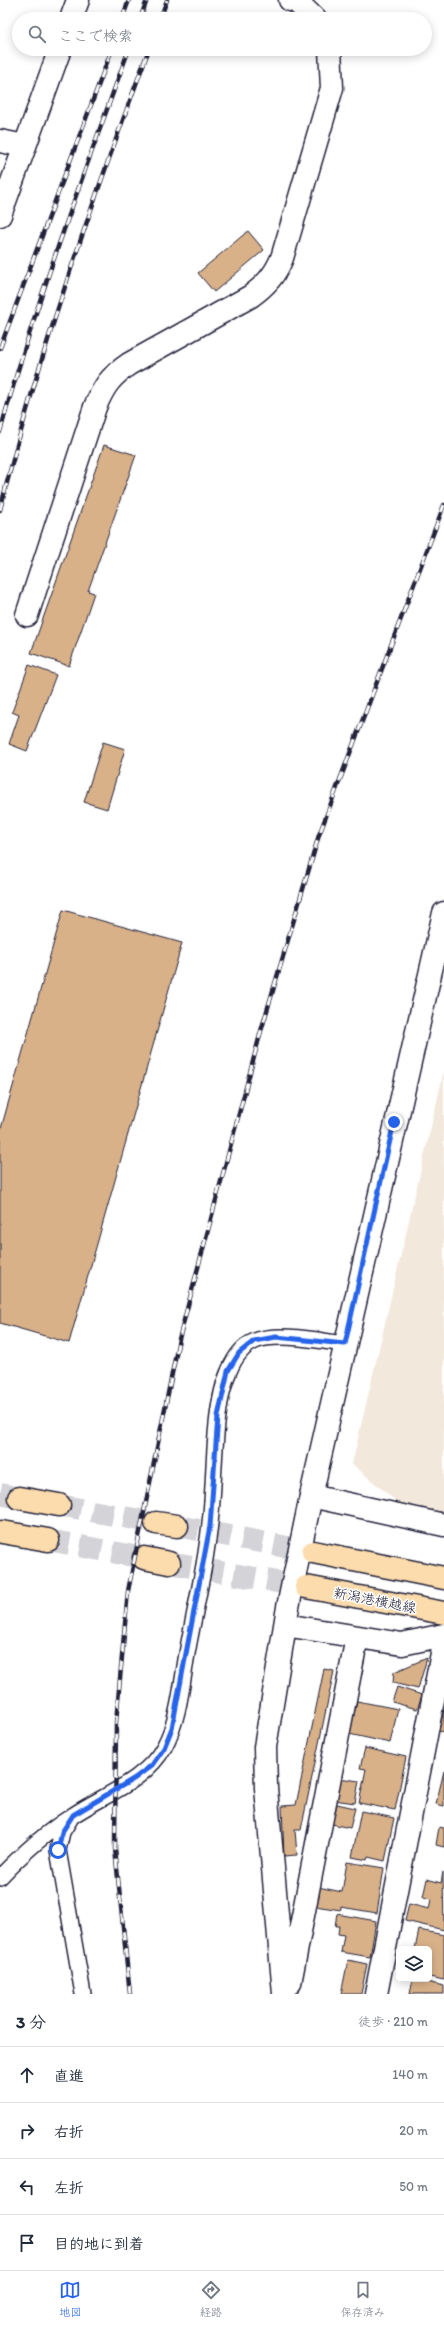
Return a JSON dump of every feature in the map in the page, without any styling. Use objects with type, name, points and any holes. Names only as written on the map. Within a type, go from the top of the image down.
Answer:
[{"type":"main road","points":[[19,1498],[59,1505]]},
{"type":"main road","points":[[2,1532],[48,1540]]},
{"type":"main road","points":[[313,1552],[444,1578]]},
{"type":"main road","points":[[144,1558],[169,1563]]},
{"type":"main road","name":"新潟港横越線","points":[[306,1587],[444,1613]]},
{"type":"street","points":[[74,12],[78,0]]},
{"type":"street","points":[[290,0],[297,2],[308,12]]},
{"type":"street","points":[[0,215],[57,56]]},
{"type":"street","points":[[27,615],[95,407],[104,386],[115,374],[129,364],[251,296],[265,286],[276,273],[282,258],[332,88],[330,56]]},
{"type":"street","points":[[0,141],[25,146]]},
{"type":"street","points":[[284,1994],[266,1788],[265,1747],[285,1625],[311,1496],[444,913]]},
{"type":"street","points":[[311,1496],[444,1525]]},
{"type":"street","points":[[285,1625],[402,1644],[444,1635]]},
{"type":"street","points":[[288,1994],[357,1637]]},
{"type":"street","points":[[376,1994],[444,1643]]},
{"type":"lane","points":[[0,1877],[23,1853],[73,1815],[135,1778],[152,1765],[164,1748],[172,1728],[210,1526],[218,1416],[228,1371],[239,1353],[254,1341],[276,1337],[345,1344]]},
{"type":"lane","points":[[73,1815],[62,1832],[58,1850],[83,1994]]},
{"type":"shaded area","points":[[444,1071],[444,1518],[408,1511],[352,1464]]},
{"type":"building","points":[[248,231],[264,250],[214,292],[198,273]]},
{"type":"building","points":[[104,445],[136,455],[88,591],[94,593],[69,666],[31,653]]},
{"type":"building","points":[[29,665],[56,675],[27,751],[9,744],[19,715],[12,712]]},
{"type":"building","points":[[103,742],[125,749],[107,809],[84,802]]},
{"type":"building","points":[[63,910],[182,943],[69,1343],[0,1323],[0,1132]]},
{"type":"building","points":[[427,1658],[418,1689],[393,1683],[394,1672]]},
{"type":"building","points":[[324,1669],[334,1671],[301,1830],[295,1830],[297,1855],[284,1856],[282,1806],[296,1805]]},
{"type":"building","points":[[397,1687],[422,1695],[417,1709],[392,1702]]},
{"type":"building","points":[[357,1701],[398,1709],[390,1743],[349,1734]]},
{"type":"building","points":[[444,1709],[444,1732],[439,1731]]},
{"type":"building","points":[[365,1748],[406,1757],[395,1810],[359,1803],[366,1769],[360,1768]]},
{"type":"building","points":[[444,1771],[444,1806],[436,1804]]},
{"type":"building","points":[[339,1778],[359,1781],[355,1803],[334,1800]]},
{"type":"building","points":[[337,1804],[355,1808],[350,1828],[332,1824]]},
{"type":"building","points":[[361,1811],[394,1818],[385,1861],[368,1857],[367,1860],[352,1857]]},
{"type":"building","points":[[439,1827],[444,1828],[444,1847],[436,1845]]},
{"type":"building","points":[[347,1862],[384,1868],[377,1913],[341,1907],[341,1910],[315,1906],[318,1887],[342,1892]]},
{"type":"building","points":[[443,1872],[444,1930],[405,1921],[409,1904],[429,1909],[431,1899],[423,1897],[427,1879],[441,1883]]},
{"type":"building","points":[[337,1914],[376,1921],[370,1957],[341,1952],[344,1935],[338,1934],[339,1926],[335,1926]]},
{"type":"building","points":[[419,1930],[444,1935],[444,1980],[432,1978],[432,1946],[416,1946]]},
{"type":"building","points":[[348,1960],[367,1964],[361,1994],[341,1994]]},
{"type":"building","points":[[412,1982],[426,1982],[444,1986],[444,1994],[410,1994]]},
{"type":"tunnel","points":[[0,1494],[19,1498]]},
{"type":"tunnel","points":[[59,1505],[156,1523]]},
{"type":"tunnel","points":[[177,1526],[313,1552]]},
{"type":"tunnel","points":[[48,1540],[144,1558]]},
{"type":"tunnel","points":[[169,1563],[306,1587]]},
{"type":"railway","points":[[125,12],[129,0]]},
{"type":"railway","points":[[143,12],[147,0]]},
{"type":"railway","points":[[163,12],[167,0]]},
{"type":"railway","points":[[0,348],[109,56]]},
{"type":"railway","points":[[0,432],[29,335],[77,191],[126,56]]},
{"type":"railway","points":[[0,510],[15,451],[68,277],[146,56]]},
{"type":"railway","points":[[130,1994],[115,1849],[116,1722],[128,1591],[179,1339],[261,1031],[319,835],[444,505]]},
{"type":"route","points":[[58,1850],[62,1832],[73,1815],[135,1778],[152,1765],[164,1748],[177,1710],[210,1526],[218,1416],[228,1371],[239,1353],[254,1341],[276,1337],[345,1344],[394,1122]]}]
